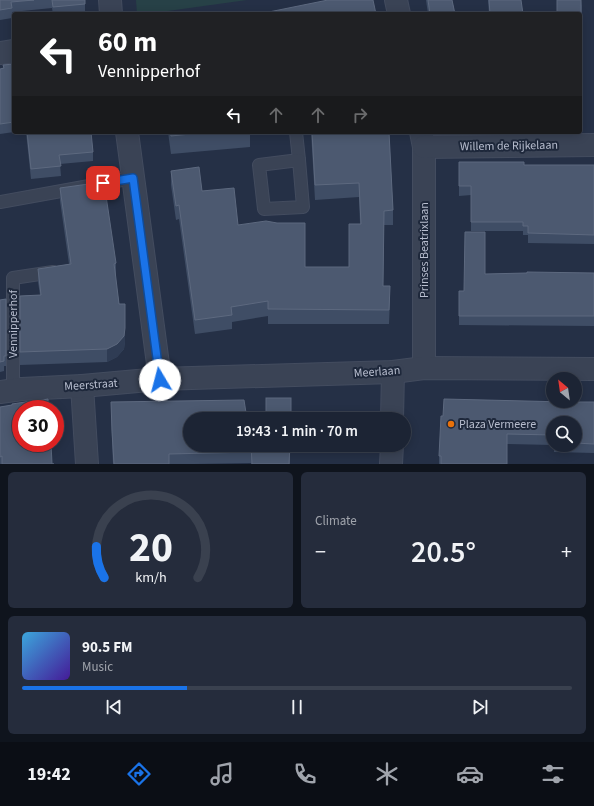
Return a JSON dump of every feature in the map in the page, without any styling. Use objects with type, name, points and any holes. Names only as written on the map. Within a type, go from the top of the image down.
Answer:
[{"type":"street","points":[[110,0],[112,12]]},
{"type":"street","points":[[396,0],[399,12]]},
{"type":"street","points":[[0,53],[12,51]]},
{"type":"street","points":[[126,134],[160,380]]},
{"type":"street","name":"Willem de Rijkelaan","points":[[422,139],[594,145]]},
{"type":"street","name":"Prinses Beatrixlaan","points":[[422,139],[424,368]]},
{"type":"street","name":"Meerlaan","points":[[160,380],[393,372],[424,368],[594,369]]},
{"type":"street","points":[[392,412],[393,372]]},
{"type":"street","name":"Meerstraat","points":[[15,394],[82,386],[160,380]]},
{"type":"street","points":[[82,386],[87,464]]},
{"type":"street","points":[[391,464],[392,452]]},
{"type":"lane","points":[[296,134],[299,160],[303,207],[264,208],[259,165],[299,160]]},
{"type":"lane","points":[[0,202],[133,178]]},
{"type":"lane","name":"Vennipperhof","points":[[15,394],[13,278],[58,271]]},
{"type":"green space","points":[[136,0],[247,0],[160,12],[137,12]]},
{"type":"building","points":[[0,0],[34,0],[11,2],[12,8],[0,10]]},
{"type":"building","points":[[52,0],[85,0],[85,4],[53,7]]},
{"type":"building","points":[[328,0],[373,0],[376,12],[269,12]]},
{"type":"building","points":[[428,0],[452,0],[455,12],[430,12]]},
{"type":"building","points":[[489,0],[521,0],[523,12],[490,12]]},
{"type":"building","points":[[557,0],[581,0],[581,12],[557,12]]},
{"type":"building","points":[[12,64],[12,122],[0,124],[0,69],[4,68],[3,65]]},
{"type":"building","points":[[27,134],[91,134],[93,152],[59,155],[61,166],[31,169]]},
{"type":"building","points":[[170,134],[190,134],[171,136]]},
{"type":"building","points":[[312,134],[389,134],[393,210],[384,211],[383,286],[390,286],[389,310],[268,309],[268,301],[231,307],[232,315],[195,320],[179,205],[176,206],[171,171],[199,167],[202,191],[234,188],[238,225],[266,221],[277,223],[305,223],[305,267],[349,267],[349,224],[361,224],[359,183],[315,185]]},
{"type":"building","points":[[459,162],[524,162],[524,165],[594,165],[594,235],[528,233],[528,226],[523,226],[523,222],[471,222],[471,186],[459,186]]},
{"type":"building","points":[[103,182],[116,263],[114,264],[119,304],[125,304],[124,336],[117,344],[107,349],[20,352],[20,296],[41,295],[38,269],[71,264],[60,188]]},
{"type":"building","points":[[465,232],[485,232],[485,274],[527,272],[594,273],[594,316],[459,316],[459,291],[464,291]]},
{"type":"building","points":[[6,299],[6,356],[4,356],[4,361],[0,362],[0,300]]},
{"type":"building","points":[[266,398],[291,398],[291,412],[266,412]]},
{"type":"building","points":[[444,399],[546,402],[546,408],[582,408],[582,402],[594,402],[594,444],[582,443],[582,416],[546,416],[546,435],[507,434],[507,464],[441,464],[441,456],[439,456],[441,416],[443,416]]},
{"type":"building","points":[[244,400],[246,412],[183,412],[183,452],[251,452],[169,454],[169,464],[114,464],[111,402]]},
{"type":"building","points":[[12,405],[12,452],[51,452],[52,464],[2,464],[2,456],[0,457],[0,407]]},
{"type":"building","points":[[251,452],[290,452],[289,464],[252,464]]},
{"type":"place","name":"Plaza Vermeere","points":[[451,424]]},
{"type":"route","points":[[103,183],[133,178],[160,380]]}]
